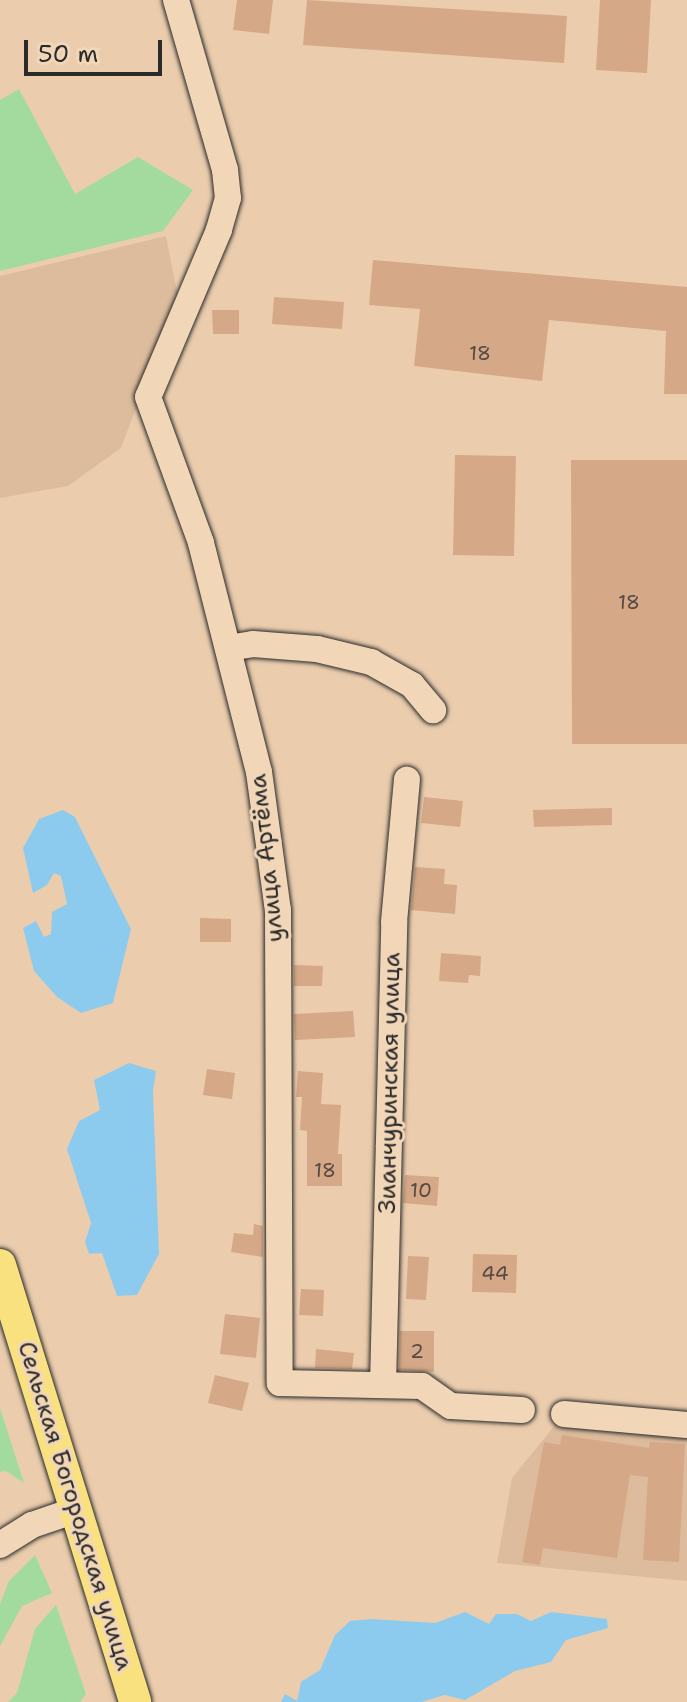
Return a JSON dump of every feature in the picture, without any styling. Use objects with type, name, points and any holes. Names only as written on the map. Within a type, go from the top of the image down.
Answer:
[{"type":"main road","name":"Сельская Богородская улица","points":[[0,1265],[132,1701]]},
{"type":"street","name":"улица Артёма","points":[[176,0],[225,170],[228,198],[219,230],[148,397],[201,543],[228,648],[259,772],[278,910],[280,1383],[383,1385]]},
{"type":"street","points":[[228,648],[253,644],[317,649],[371,662],[412,685],[433,710]]},
{"type":"street","name":"Зианчуринская улица","points":[[383,1385],[394,937],[407,780]]},
{"type":"street","points":[[383,1385],[422,1386],[451,1406],[522,1410]]},
{"type":"street","points":[[564,1414],[687,1425]]},
{"type":"street","points":[[0,1545],[32,1525],[76,1510]]},
{"type":"shaded area","points":[[166,236],[178,297],[121,448],[68,486],[0,498],[0,276]]},
{"type":"shaded area","points":[[564,1414],[687,1425],[687,1581],[497,1563],[512,1478]]},
{"type":"green space","points":[[19,89],[75,194],[138,157],[193,190],[163,231],[0,271],[0,100]]},
{"type":"green space","points":[[0,1408],[24,1483],[6,1471],[0,1472]]},
{"type":"green space","points":[[35,1555],[52,1593],[22,1606],[0,1646],[0,1604],[9,1581]]},
{"type":"green space","points":[[56,1605],[86,1694],[80,1702],[8,1702],[17,1693],[35,1629]]},
{"type":"water","points":[[63,810],[75,817],[131,929],[113,1003],[81,1013],[57,997],[34,971],[23,928],[36,921],[44,937],[51,934],[52,912],[67,904],[61,876],[54,873],[47,885],[33,893],[23,848],[39,819]]},
{"type":"water","points":[[129,1063],[156,1071],[153,1091],[159,1254],[137,1295],[117,1296],[102,1253],[89,1254],[85,1242],[91,1223],[67,1149],[79,1121],[100,1110],[94,1080]]},
{"type":"water","points":[[465,1612],[489,1624],[496,1614],[517,1614],[531,1621],[551,1612],[607,1619],[608,1628],[566,1640],[551,1662],[515,1671],[465,1700],[445,1695],[421,1702],[281,1702],[285,1694],[297,1701],[301,1682],[320,1670],[335,1635],[350,1621],[372,1619],[435,1623]]},
{"type":"building","points":[[237,0],[273,0],[269,34],[233,30]]},
{"type":"building","points":[[307,0],[567,16],[564,63],[303,45]]},
{"type":"building","points":[[600,0],[651,0],[647,73],[596,70]]},
{"type":"building","points":[[373,260],[687,287],[687,394],[664,394],[666,331],[549,320],[542,381],[414,366],[420,309],[369,305]]},
{"type":"building","points":[[274,297],[344,302],[342,329],[272,324]]},
{"type":"building","points":[[212,310],[239,310],[239,334],[213,334]]},
{"type":"building","points":[[455,455],[516,456],[514,556],[453,555]]},
{"type":"building","points":[[571,460],[687,460],[687,744],[572,744]]},
{"type":"building","points":[[424,797],[463,801],[460,827],[421,823]]},
{"type":"building","points":[[612,808],[612,825],[534,827],[533,810]]},
{"type":"building","points":[[415,867],[445,869],[444,884],[457,885],[455,914],[411,910]]},
{"type":"building","points":[[200,918],[231,919],[231,942],[200,942]]},
{"type":"building","points":[[441,953],[481,956],[480,976],[469,975],[468,983],[439,981]]},
{"type":"building","points":[[294,965],[323,966],[322,986],[294,986]]},
{"type":"building","points":[[353,1011],[355,1037],[295,1040],[294,1014]]},
{"type":"building","points":[[207,1069],[235,1073],[232,1099],[203,1095]]},
{"type":"building","points":[[298,1071],[323,1073],[321,1104],[341,1105],[338,1154],[342,1154],[342,1186],[307,1186],[307,1131],[300,1130],[302,1097],[296,1097]]},
{"type":"building","points":[[405,1175],[439,1177],[437,1206],[403,1203]]},
{"type":"building","points":[[254,1224],[263,1226],[263,1257],[231,1252],[234,1233],[253,1235]]},
{"type":"building","points":[[473,1254],[517,1255],[516,1293],[472,1292]]},
{"type":"building","points":[[408,1256],[429,1257],[426,1300],[406,1299]]},
{"type":"building","points":[[301,1289],[324,1290],[323,1316],[299,1315]]},
{"type":"building","points":[[225,1314],[260,1318],[256,1358],[220,1354]]},
{"type":"building","points":[[400,1331],[434,1331],[434,1372],[399,1370]]},
{"type":"building","points":[[316,1349],[354,1353],[352,1369],[315,1368]]},
{"type":"building","points":[[215,1375],[249,1383],[242,1411],[208,1403]]},
{"type":"building","points":[[562,1435],[649,1448],[650,1442],[685,1444],[679,1562],[643,1560],[648,1477],[630,1475],[617,1558],[543,1548],[540,1565],[522,1562],[544,1442],[560,1445]]}]
